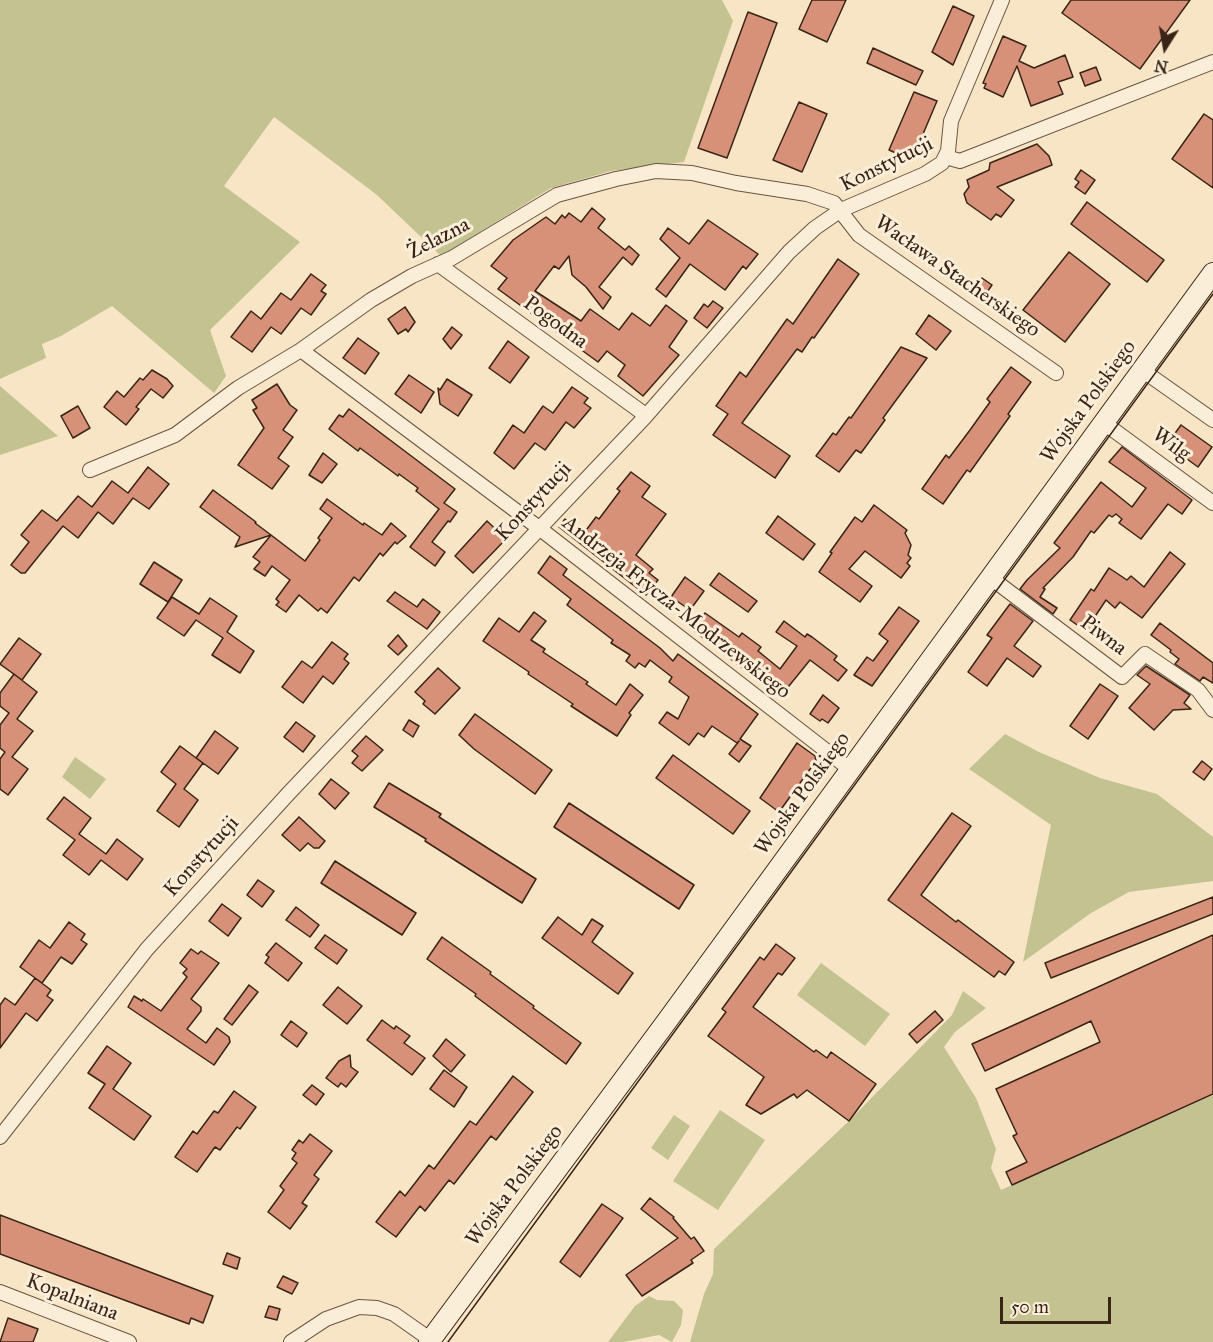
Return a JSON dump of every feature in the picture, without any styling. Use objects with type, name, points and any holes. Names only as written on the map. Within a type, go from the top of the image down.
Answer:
[{"type":"main road","name":"Wojska Polskiego","points":[[430,1341],[851,770],[1213,273]]},
{"type":"street","points":[[946,157],[951,121],[1002,0]]},
{"type":"street","name":"Konstytucji","points":[[0,1137],[147,949],[288,794],[645,417],[789,252],[815,228],[841,210],[936,169],[946,157],[960,161],[1213,62]]},
{"type":"street","name":"Żelazna","points":[[90,470],[174,435],[238,388],[301,350],[371,300],[412,276],[452,258],[557,195],[656,171],[692,172],[807,195],[834,202],[841,210]]},
{"type":"street","name":"Wacława Stacherskiego","points":[[841,210],[859,235],[1056,373]]},
{"type":"street","name":"Pogodna","points":[[438,264],[640,411],[645,417]]},
{"type":"street","name":"Andrzeja Frycza-Modrzewskiego","points":[[301,350],[539,528],[851,770]]},
{"type":"street","points":[[1142,370],[1213,420]]},
{"type":"street","name":"Wilg","points":[[1104,423],[1213,503]]},
{"type":"street","name":"Piwna","points":[[991,578],[1122,676],[1145,654],[1198,690],[1213,710]]},
{"type":"street","name":"Kopalniana","points":[[0,1292],[129,1342]]},
{"type":"street","points":[[291,1342],[326,1319],[358,1307],[377,1308],[394,1314],[430,1341]]},
{"type":"green space","points":[[0,0],[722,0],[733,21],[684,162],[611,171],[551,188],[441,256],[377,195],[274,117],[224,186],[300,242],[210,330],[226,376],[214,393],[112,306],[61,336],[42,344],[46,358],[0,379]]},
{"type":"green space","points":[[0,386],[58,436],[0,455]]},
{"type":"green space","points":[[1005,734],[1039,752],[1100,778],[1157,794],[1213,837],[1213,881],[1129,892],[1091,913],[1023,962],[1051,825],[969,769]]},
{"type":"green space","points":[[75,757],[106,779],[90,799],[62,777]]},
{"type":"green space","points":[[821,963],[890,1014],[865,1046],[797,995]]},
{"type":"green space","points":[[963,991],[986,1008],[955,1032],[944,1047],[976,1098],[996,1149],[991,1168],[1001,1190],[1213,1095],[1213,1342],[690,1342],[704,1294],[713,1274],[714,1249],[850,1120],[952,1015]]},
{"type":"green space","points":[[720,1110],[765,1140],[718,1210],[673,1181]]},
{"type":"green space","points":[[674,1115],[690,1126],[668,1160],[651,1148]]},
{"type":"green space","points":[[649,1296],[657,1300],[674,1301],[683,1310],[681,1325],[672,1342],[659,1335],[624,1342],[608,1342],[635,1306]]},
{"type":"building","points":[[812,0],[846,0],[827,42],[799,29]]},
{"type":"building","points":[[1071,0],[1190,0],[1140,69],[1062,13]]},
{"type":"building","points":[[953,6],[974,16],[953,65],[932,52]]},
{"type":"building","points":[[748,12],[777,23],[727,158],[698,148]]},
{"type":"building","points":[[1003,36],[1026,46],[1019,61],[1034,68],[1065,55],[1073,77],[1058,82],[1063,94],[1031,106],[1017,66],[1003,97],[984,88],[986,84],[983,83]]},
{"type":"building","points":[[873,48],[923,71],[916,85],[867,63]]},
{"type":"building","points":[[1096,67],[1101,80],[1085,86],[1080,73]]},
{"type":"building","points":[[914,92],[937,101],[912,160],[889,150]]},
{"type":"building","points":[[799,102],[827,114],[802,172],[773,160]]},
{"type":"building","points":[[1204,114],[1213,120],[1213,188],[1172,159]]},
{"type":"building","points":[[1037,144],[1049,156],[1052,165],[997,187],[1014,200],[1001,217],[996,214],[991,220],[967,203],[964,194],[969,187],[967,180],[989,170],[990,163]]},
{"type":"building","points":[[1081,170],[1095,180],[1085,194],[1075,187],[1079,182],[1075,179]]},
{"type":"building","points":[[1087,202],[1164,260],[1147,282],[1071,224]]},
{"type":"building","points":[[592,208],[605,219],[598,228],[625,250],[629,246],[639,255],[632,265],[623,257],[599,287],[611,297],[603,309],[586,287],[572,275],[569,256],[559,269],[554,266],[535,291],[581,321],[590,309],[619,330],[632,313],[650,326],[666,305],[687,321],[669,347],[679,355],[643,396],[618,376],[625,365],[607,351],[598,362],[498,289],[507,278],[491,266],[513,240],[546,217],[555,224],[562,215],[565,218],[569,213],[581,222]]},
{"type":"building","points":[[708,220],[758,254],[746,269],[743,266],[725,290],[690,264],[666,297],[656,289],[680,258],[660,239],[668,228],[689,244]]},
{"type":"building","points":[[1069,252],[1110,284],[1065,342],[1023,310]]},
{"type":"building","points":[[838,259],[859,274],[814,338],[812,337],[802,352],[797,349],[742,423],[790,456],[775,478],[713,435],[728,414],[716,406],[740,372],[746,377],[787,319],[793,324]]},
{"type":"building","points":[[311,274],[326,285],[321,291],[326,294],[311,315],[301,308],[281,334],[271,327],[252,352],[231,337],[251,311],[261,319],[281,293],[291,300]]},
{"type":"building","points":[[982,278],[992,285],[985,295],[975,288]]},
{"type":"building","points":[[713,301],[723,308],[707,328],[694,318],[704,304],[708,307]]},
{"type":"building","points":[[405,307],[415,322],[408,332],[406,329],[398,334],[388,319]]},
{"type":"building","points":[[929,315],[951,331],[936,350],[916,334]]},
{"type":"building","points":[[452,327],[462,335],[451,349],[443,339]]},
{"type":"building","points":[[358,338],[379,353],[365,374],[343,358]]},
{"type":"building","points":[[508,341],[529,357],[510,383],[489,368]]},
{"type":"building","points":[[901,347],[927,358],[883,418],[885,420],[861,453],[856,450],[839,472],[816,456],[833,433],[836,435],[849,417],[851,418]]},
{"type":"building","points":[[1011,367],[1031,382],[970,472],[967,470],[943,504],[922,489],[946,455],[949,458],[970,430],[990,402],[987,399]]},
{"type":"building","points":[[152,370],[167,379],[173,386],[163,398],[151,389],[136,407],[139,409],[126,425],[104,407],[117,391],[124,397],[140,378],[143,380]]},
{"type":"building","points":[[409,375],[434,392],[421,413],[395,394]]},
{"type":"building","points":[[447,379],[472,395],[458,416],[440,404],[438,388],[440,390]]},
{"type":"building","points":[[277,384],[290,405],[297,410],[283,430],[293,437],[278,458],[289,466],[272,489],[238,465],[264,428],[253,410],[257,408],[252,400]]},
{"type":"building","points":[[572,387],[588,398],[584,403],[591,408],[574,428],[566,422],[545,450],[535,443],[514,469],[494,453],[513,425],[524,433],[543,406],[553,413]]},
{"type":"building","points":[[78,406],[90,428],[73,438],[61,416]]},
{"type":"building","points":[[349,409],[455,489],[444,503],[457,512],[432,542],[445,552],[435,566],[410,547],[439,509],[416,491],[418,488],[399,474],[398,476],[360,448],[358,451],[329,429],[339,415],[343,417]]},
{"type":"building","points":[[1181,425],[1212,447],[1198,467],[1168,443]]},
{"type":"building","points":[[1122,447],[1192,500],[1182,514],[1168,504],[1141,539],[1119,523],[1122,519],[1116,514],[1112,517],[1109,515],[1094,533],[1091,531],[1073,557],[1043,588],[1045,589],[1040,597],[1057,608],[1053,614],[1020,589],[1060,548],[1054,543],[1101,482],[1132,507],[1146,488],[1109,462]]},
{"type":"building","points":[[323,453],[337,464],[322,483],[309,475]]},
{"type":"building","points":[[148,467],[169,484],[149,509],[133,498],[113,524],[98,512],[78,538],[63,526],[25,573],[21,573],[11,565],[29,542],[21,535],[42,510],[57,521],[78,496],[92,507],[112,481],[128,493]]},
{"type":"building","points":[[631,472],[650,486],[642,497],[666,514],[636,555],[653,569],[649,573],[658,580],[646,595],[559,527],[565,519],[584,533],[596,517],[599,519],[620,491],[617,489]]},
{"type":"building","points":[[213,490],[271,535],[235,547],[240,537],[200,507]]},
{"type":"building","points":[[327,499],[363,525],[364,523],[382,535],[391,523],[406,536],[397,544],[395,542],[383,556],[380,553],[359,581],[354,577],[327,613],[321,608],[318,611],[299,595],[286,612],[276,605],[279,602],[276,599],[290,580],[272,566],[265,576],[254,569],[260,562],[253,557],[271,535],[305,561],[332,518],[320,509]]},
{"type":"building","points":[[874,505],[907,530],[905,533],[911,545],[908,555],[911,558],[907,563],[910,566],[901,578],[865,551],[849,569],[872,586],[860,602],[819,572],[855,517],[862,522]]},
{"type":"building","points":[[778,516],[815,544],[803,560],[766,533]]},
{"type":"building","points":[[487,521],[506,539],[473,573],[455,556]]},
{"type":"building","points":[[1170,552],[1185,564],[1142,618],[1120,602],[1115,608],[1106,600],[1092,621],[1114,638],[1108,646],[1070,620],[1091,589],[1094,591],[1109,568],[1127,580],[1131,576],[1144,587]]},
{"type":"building","points":[[550,556],[567,569],[563,575],[660,648],[673,661],[678,654],[758,714],[740,739],[751,746],[739,762],[729,754],[739,741],[737,743],[712,726],[704,737],[698,733],[689,745],[659,723],[667,712],[678,719],[689,697],[669,682],[672,677],[650,660],[645,667],[639,663],[635,668],[626,661],[630,655],[611,643],[613,640],[567,605],[571,599],[538,573]]},
{"type":"building","points":[[154,562],[182,580],[168,602],[140,584]]},
{"type":"building","points":[[719,573],[757,601],[748,612],[710,585]]},
{"type":"building","points":[[685,577],[704,591],[690,610],[671,597]]},
{"type":"building","points":[[395,592],[417,607],[423,599],[440,612],[427,629],[387,601]]},
{"type":"building","points":[[172,597],[199,614],[210,598],[237,616],[227,632],[254,651],[240,673],[212,655],[223,638],[196,620],[184,636],[157,618]]},
{"type":"building","points":[[1010,604],[1033,621],[1014,646],[1041,666],[1033,677],[1007,658],[987,686],[968,672],[992,638],[987,635]]},
{"type":"building","points":[[899,607],[919,621],[872,686],[854,675],[867,657],[873,661],[888,641],[879,634]]},
{"type":"building","points":[[534,612],[546,621],[531,640],[545,649],[543,652],[588,682],[586,684],[616,705],[630,684],[643,695],[629,713],[631,715],[617,736],[571,706],[573,704],[483,641],[499,618],[519,632]]},
{"type":"building","points":[[705,613],[739,637],[742,633],[761,647],[758,651],[780,669],[797,646],[776,632],[784,621],[805,637],[807,634],[812,637],[837,656],[834,660],[847,670],[838,681],[810,660],[780,697],[693,630]]},
{"type":"building","points":[[1160,623],[1213,663],[1213,683],[1203,677],[1200,681],[1175,664],[1179,659],[1151,635]]},
{"type":"building","points":[[398,635],[407,646],[398,655],[388,646]]},
{"type":"building","points":[[19,638],[41,654],[22,680],[0,664]]},
{"type":"building","points":[[332,642],[348,654],[344,659],[349,663],[333,684],[323,676],[303,703],[282,687],[302,661],[312,668]]},
{"type":"building","points":[[1146,666],[1190,695],[1184,703],[1191,709],[1173,710],[1154,730],[1129,708],[1150,684],[1137,675]]},
{"type":"building","points":[[438,668],[460,688],[435,714],[423,704],[425,701],[415,692]]},
{"type":"building","points":[[14,674],[37,692],[17,719],[33,731],[12,757],[28,769],[8,795],[0,789],[0,759],[5,752],[0,748],[0,725],[9,713],[0,706],[0,693]]},
{"type":"building","points":[[1100,684],[1118,696],[1088,739],[1070,726]]},
{"type":"building","points":[[823,695],[839,708],[828,723],[810,714]]},
{"type":"building","points":[[475,714],[552,770],[535,794],[474,749],[459,735]]},
{"type":"building","points":[[409,720],[419,726],[413,737],[403,730]]},
{"type":"building","points":[[296,722],[315,736],[303,752],[284,737]]},
{"type":"building","points":[[215,731],[238,748],[218,774],[196,758]]},
{"type":"building","points":[[366,736],[383,750],[362,771],[352,763],[358,756],[352,751]]},
{"type":"building","points":[[797,743],[815,756],[816,761],[779,812],[760,798]]},
{"type":"building","points":[[180,746],[203,763],[184,789],[198,800],[179,827],[157,811],[176,784],[161,772]]},
{"type":"building","points":[[673,755],[750,811],[733,834],[656,778]]},
{"type":"building","points":[[1202,761],[1212,769],[1204,780],[1193,772]]},
{"type":"building","points":[[331,779],[349,793],[335,809],[319,794]]},
{"type":"building","points":[[389,783],[441,814],[439,817],[536,879],[522,903],[374,807]]},
{"type":"building","points":[[64,797],[91,818],[79,834],[106,854],[117,839],[143,859],[127,880],[101,860],[89,875],[63,855],[75,840],[47,819]]},
{"type":"building","points":[[569,803],[694,885],[679,909],[554,827]]},
{"type":"building","points":[[952,813],[971,826],[921,895],[1014,962],[1005,975],[999,971],[994,977],[888,900]]},
{"type":"building","points":[[299,817],[325,841],[319,848],[314,848],[308,843],[300,851],[282,835]]},
{"type":"building","points":[[335,861],[416,913],[402,935],[321,883]]},
{"type":"building","points":[[258,880],[274,891],[262,907],[247,895]]},
{"type":"building","points":[[1213,897],[1213,914],[1051,978],[1045,963]]},
{"type":"building","points":[[222,904],[241,918],[228,936],[209,921]]},
{"type":"building","points":[[296,907],[319,925],[310,937],[286,920]]},
{"type":"building","points":[[558,917],[582,935],[592,919],[603,926],[592,942],[633,973],[618,994],[542,938]]},
{"type":"building","points":[[69,922],[85,934],[81,940],[87,944],[72,964],[61,957],[42,983],[20,967],[39,940],[50,948]]},
{"type":"building","points":[[325,935],[347,950],[337,964],[315,948]]},
{"type":"building","points":[[1213,935],[1213,1094],[1012,1185],[1006,1172],[1027,1162],[1013,1136],[1017,1134],[996,1089],[1100,1042],[1091,1021],[985,1071],[972,1044]]},
{"type":"building","points":[[442,937],[491,972],[490,974],[534,1006],[533,1008],[581,1043],[566,1064],[427,959]]},
{"type":"building","points":[[276,943],[302,963],[288,981],[265,963],[269,957],[266,955]]},
{"type":"building","points":[[776,944],[795,958],[782,975],[778,973],[753,1007],[814,1052],[816,1050],[827,1058],[831,1052],[876,1084],[849,1121],[807,1090],[797,1098],[794,1094],[761,1114],[746,1105],[764,1077],[708,1036],[726,1012],[722,1009],[760,957],[764,960]]},
{"type":"building","points":[[191,949],[198,954],[201,951],[219,963],[191,999],[201,1007],[201,1011],[187,1029],[206,1043],[217,1028],[229,1037],[230,1042],[214,1065],[128,1007],[134,996],[161,1011],[187,977],[183,973],[187,969],[180,963]]},
{"type":"building","points":[[35,978],[51,990],[47,996],[53,1000],[37,1021],[26,1013],[0,1048],[0,1005],[5,998],[15,1005]]},
{"type":"building","points":[[249,985],[258,992],[232,1025],[224,1019]]},
{"type":"building","points":[[338,987],[362,1006],[347,1024],[323,1005]]},
{"type":"building","points":[[935,1011],[943,1020],[917,1043],[909,1034]]},
{"type":"building","points":[[382,1020],[394,1029],[396,1026],[410,1036],[404,1043],[425,1058],[412,1075],[367,1040]]},
{"type":"building","points":[[291,1021],[307,1033],[297,1047],[281,1035]]},
{"type":"building","points":[[446,1039],[465,1055],[451,1072],[433,1056]]},
{"type":"building","points":[[107,1046],[131,1063],[113,1089],[151,1116],[134,1140],[89,1108],[105,1084],[88,1073]]},
{"type":"building","points":[[350,1055],[351,1067],[358,1072],[346,1087],[341,1083],[338,1087],[326,1078],[339,1061]]},
{"type":"building","points":[[444,1070],[467,1087],[454,1107],[430,1089]]},
{"type":"building","points":[[513,1076],[533,1092],[496,1140],[491,1136],[454,1184],[449,1180],[425,1211],[420,1206],[396,1237],[376,1222],[400,1191],[405,1196],[429,1165],[434,1169],[470,1121],[476,1125]]},
{"type":"building","points":[[312,1085],[324,1094],[316,1105],[303,1095]]},
{"type":"building","points":[[234,1091],[256,1107],[240,1129],[237,1127],[220,1150],[215,1147],[197,1172],[175,1157],[193,1131],[197,1134],[214,1111],[218,1113]]},
{"type":"building","points":[[310,1134],[332,1151],[314,1175],[319,1179],[302,1203],[307,1206],[290,1229],[268,1212],[284,1190],[280,1186],[297,1163],[292,1159],[296,1153],[292,1150],[299,1140],[303,1143]]},
{"type":"building","points":[[650,1198],[674,1217],[691,1239],[694,1237],[704,1251],[691,1260],[693,1263],[642,1296],[626,1275],[678,1238],[641,1209]]},
{"type":"building","points":[[602,1204],[623,1218],[580,1277],[560,1262]]},
{"type":"building","points":[[0,1215],[213,1296],[203,1323],[191,1318],[189,1324],[0,1254]]},
{"type":"building","points":[[227,1253],[240,1258],[237,1269],[223,1264]]},
{"type":"building","points":[[283,1276],[298,1283],[292,1294],[277,1287]]},
{"type":"building","points":[[269,1306],[280,1309],[277,1320],[265,1317]]},
{"type":"building","points":[[8,1318],[38,1329],[33,1342],[0,1342]]},
{"type":"tram line","points":[[448,1342],[1213,294]]}]
